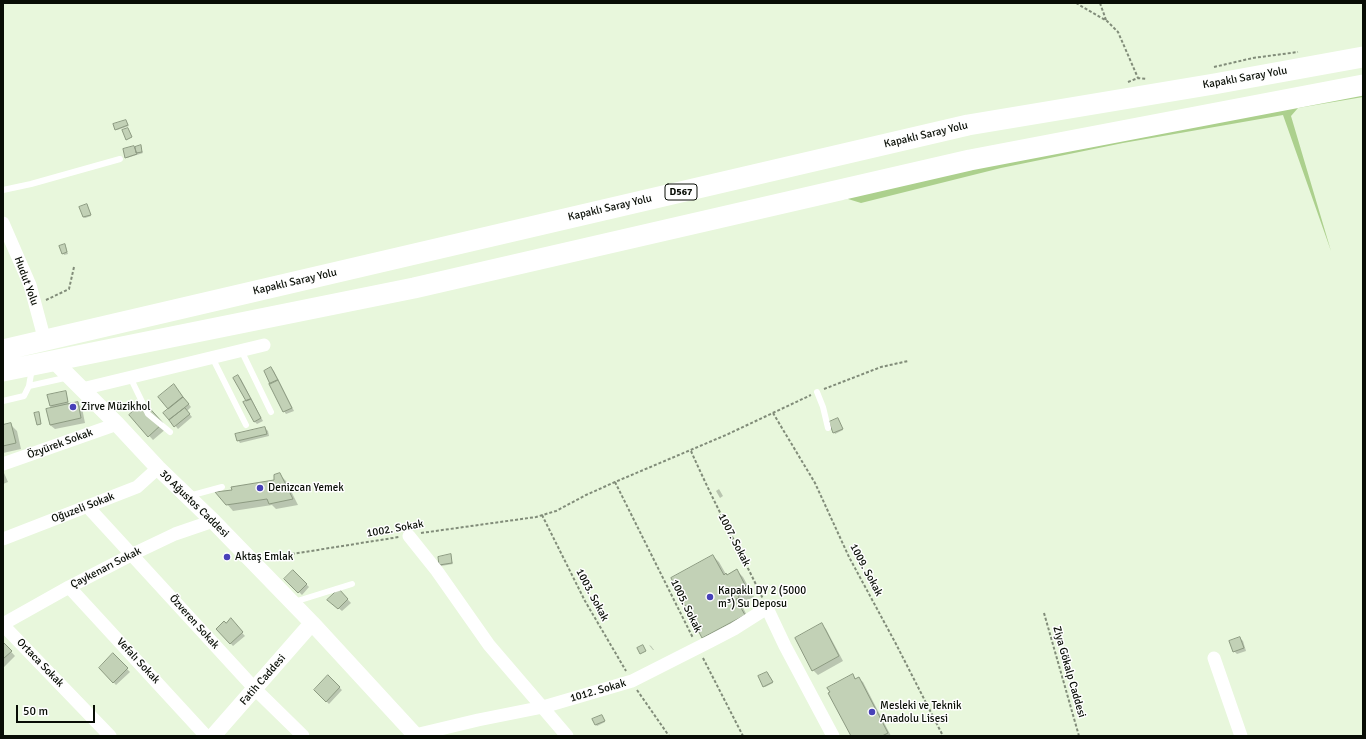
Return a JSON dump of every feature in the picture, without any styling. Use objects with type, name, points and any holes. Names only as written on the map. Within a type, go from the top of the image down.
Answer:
[{"type":"highway","name":"Kapaklı Saray Yolu","points":[[3,350],[968,125],[1221,83],[1363,57]]},
{"type":"highway","points":[[3,371],[414,288],[970,160],[1363,85]]},
{"type":"street","name":"Hudut Yolu","points":[[3,223],[30,285],[45,341]]},
{"type":"street","points":[[82,389],[264,345]]},
{"type":"street","name":"30 Ağustos Caddesi","points":[[53,360],[292,602],[415,736]]},
{"type":"street","name":"Özyürek Sokak","points":[[3,464],[117,424]]},
{"type":"street","name":"Oğuzeli Sokak","points":[[3,539],[137,487],[158,468]]},
{"type":"street","name":"Özveren Sokak","points":[[87,506],[133,554],[255,689],[303,736]]},
{"type":"street","name":"Çaykenarı Sokak","points":[[3,625],[69,587],[133,554],[175,534],[213,521]]},
{"type":"street","points":[[409,536],[437,571],[489,645],[567,736]]},
{"type":"street","name":"Vefalı Sokak","points":[[69,587],[206,736]]},
{"type":"street","points":[[767,608],[785,646],[833,736]]},
{"type":"street","name":"1012. Sokak","points":[[415,736],[478,720],[543,707],[632,681],[734,629],[767,608]]},
{"type":"street","name":"Fatih Caddesi","points":[[213,736],[312,623]]},
{"type":"street","name":"Ortaca Sokak","points":[[3,625],[110,736]]},
{"type":"street","points":[[1214,658],[1241,736]]},
{"type":"lane","points":[[3,190],[31,184],[120,159]]},
{"type":"lane","points":[[241,350],[271,412]]},
{"type":"lane","points":[[212,357],[246,425]]},
{"type":"lane","points":[[3,401],[24,396],[30,386],[32,364]]},
{"type":"lane","points":[[30,386],[70,377]]},
{"type":"lane","points":[[130,377],[148,414],[170,432]]},
{"type":"lane","points":[[817,392],[823,407],[828,428]]},
{"type":"lane","points":[[187,496],[222,487]]},
{"type":"lane","points":[[292,602],[352,584]]},
{"type":"path","points":[[1076,3],[1107,21],[1118,32],[1138,78]]},
{"type":"path","points":[[1100,3],[1107,21]]},
{"type":"path","points":[[36,304],[69,289],[74,267]]},
{"type":"path","name":"1002. Sokak","points":[[250,560],[285,556],[409,536],[431,531],[542,515],[556,511],[586,495],[691,451],[817,392],[881,368],[908,361]]},
{"type":"path","name":"1009. Sokak","points":[[773,413],[814,483],[849,557],[943,736]]},
{"type":"path","name":"1007. Sokak","points":[[691,451],[712,498],[743,557],[767,608]]},
{"type":"path","name":"1005. Sokak","points":[[615,482],[743,736]]},
{"type":"path","name":"1003. Sokak","points":[[542,515],[585,601],[632,681],[669,736]]},
{"type":"path","name":"Ziya Gökalp Caddesi","points":[[1044,613],[1079,736]]},
{"type":"green space","points":[[1363,92],[1363,97],[1298,108],[1291,116],[1331,251],[1283,115],[1123,143],[1001,168],[861,203],[848,199],[799,202]]},
{"type":"building","points":[[126,120],[128,125],[115,130],[113,124]]},
{"type":"building","points":[[128,128],[132,137],[126,140],[122,130]]},
{"type":"building","points":[[141,145],[142,152],[136,153],[135,147]]},
{"type":"building","points":[[134,146],[137,154],[125,158],[123,149]]},
{"type":"building","points":[[87,204],[91,215],[83,217],[79,207]]},
{"type":"building","points":[[65,244],[67,252],[62,254],[59,246]]},
{"type":"building","points":[[271,367],[278,380],[270,384],[264,371]]},
{"type":"building","points":[[238,375],[251,399],[246,401],[233,378]]},
{"type":"building","points":[[278,380],[292,408],[283,412],[269,384]]},
{"type":"building","points":[[174,384],[183,397],[168,409],[158,397]]},
{"type":"building","points":[[66,391],[68,402],[50,406],[47,395]]},
{"type":"building","points":[[183,397],[189,404],[169,420],[163,413]]},
{"type":"building","points":[[251,399],[261,418],[254,422],[243,402]]},
{"type":"building","points":[[78,402],[81,418],[50,425],[46,409]]},
{"type":"building","points":[[144,402],[163,423],[148,437],[129,415]]},
{"type":"building","points":[[185,408],[190,414],[174,427],[169,420]]},
{"type":"building","points":[[39,412],[41,424],[37,425],[34,413]]},
{"type":"building","points":[[838,418],[843,429],[833,433],[829,422]]},
{"type":"building","points":[[11,423],[16,443],[3,446],[3,425]]},
{"type":"building","points":[[265,427],[267,434],[237,441],[235,434]]},
{"type":"building","name":"Denizcan Yemek","points":[[280,473],[293,499],[269,504],[267,499],[226,505],[215,492],[232,490],[231,487],[274,480],[274,475]]},
{"type":"building","points":[[451,554],[452,563],[439,565],[438,557]]},
{"type":"building","name":"Kapaklı DY 2 (5000 m³) Su Deposu","points":[[713,555],[724,575],[726,573],[727,575],[737,569],[748,591],[738,596],[739,598],[736,599],[745,615],[702,638],[671,578]]},
{"type":"building","points":[[293,570],[307,584],[298,593],[284,579]]},
{"type":"building","points":[[339,589],[348,599],[338,609],[327,600]]},
{"type":"building","points":[[231,618],[243,632],[230,644],[216,629],[224,621],[226,623]]},
{"type":"building","points":[[822,623],[839,656],[812,671],[795,638]]},
{"type":"building","points":[[1240,637],[1244,648],[1233,652],[1229,641]]},
{"type":"building","points":[[3,642],[12,651],[3,659]]},
{"type":"building","points":[[643,645],[646,651],[640,654],[637,648]]},
{"type":"building","points":[[113,653],[128,668],[113,683],[99,668]]},
{"type":"building","points":[[767,672],[773,682],[763,687],[758,676]]},
{"type":"building","points":[[853,674],[855,679],[859,677],[888,733],[882,736],[851,736],[828,693],[830,692],[827,688]]},
{"type":"building","points":[[328,675],[340,687],[326,702],[314,690]]},
{"type":"building","points":[[602,715],[605,721],[595,725],[592,719]]},
{"type":"place","name":"Zirve Müzikhol","points":[[73,407]]},
{"type":"place","name":"Denizcan Yemek","points":[[260,488]]},
{"type":"place","name":"Aktaş Emlak","points":[[227,557]]},
{"type":"place","name":"Kapaklı DY 2 (5000 m³) Su Deposu","points":[[710,597]]},
{"type":"place","name":"Mesleki ve Teknik Anadolu Lisesi","points":[[872,712]]}]
